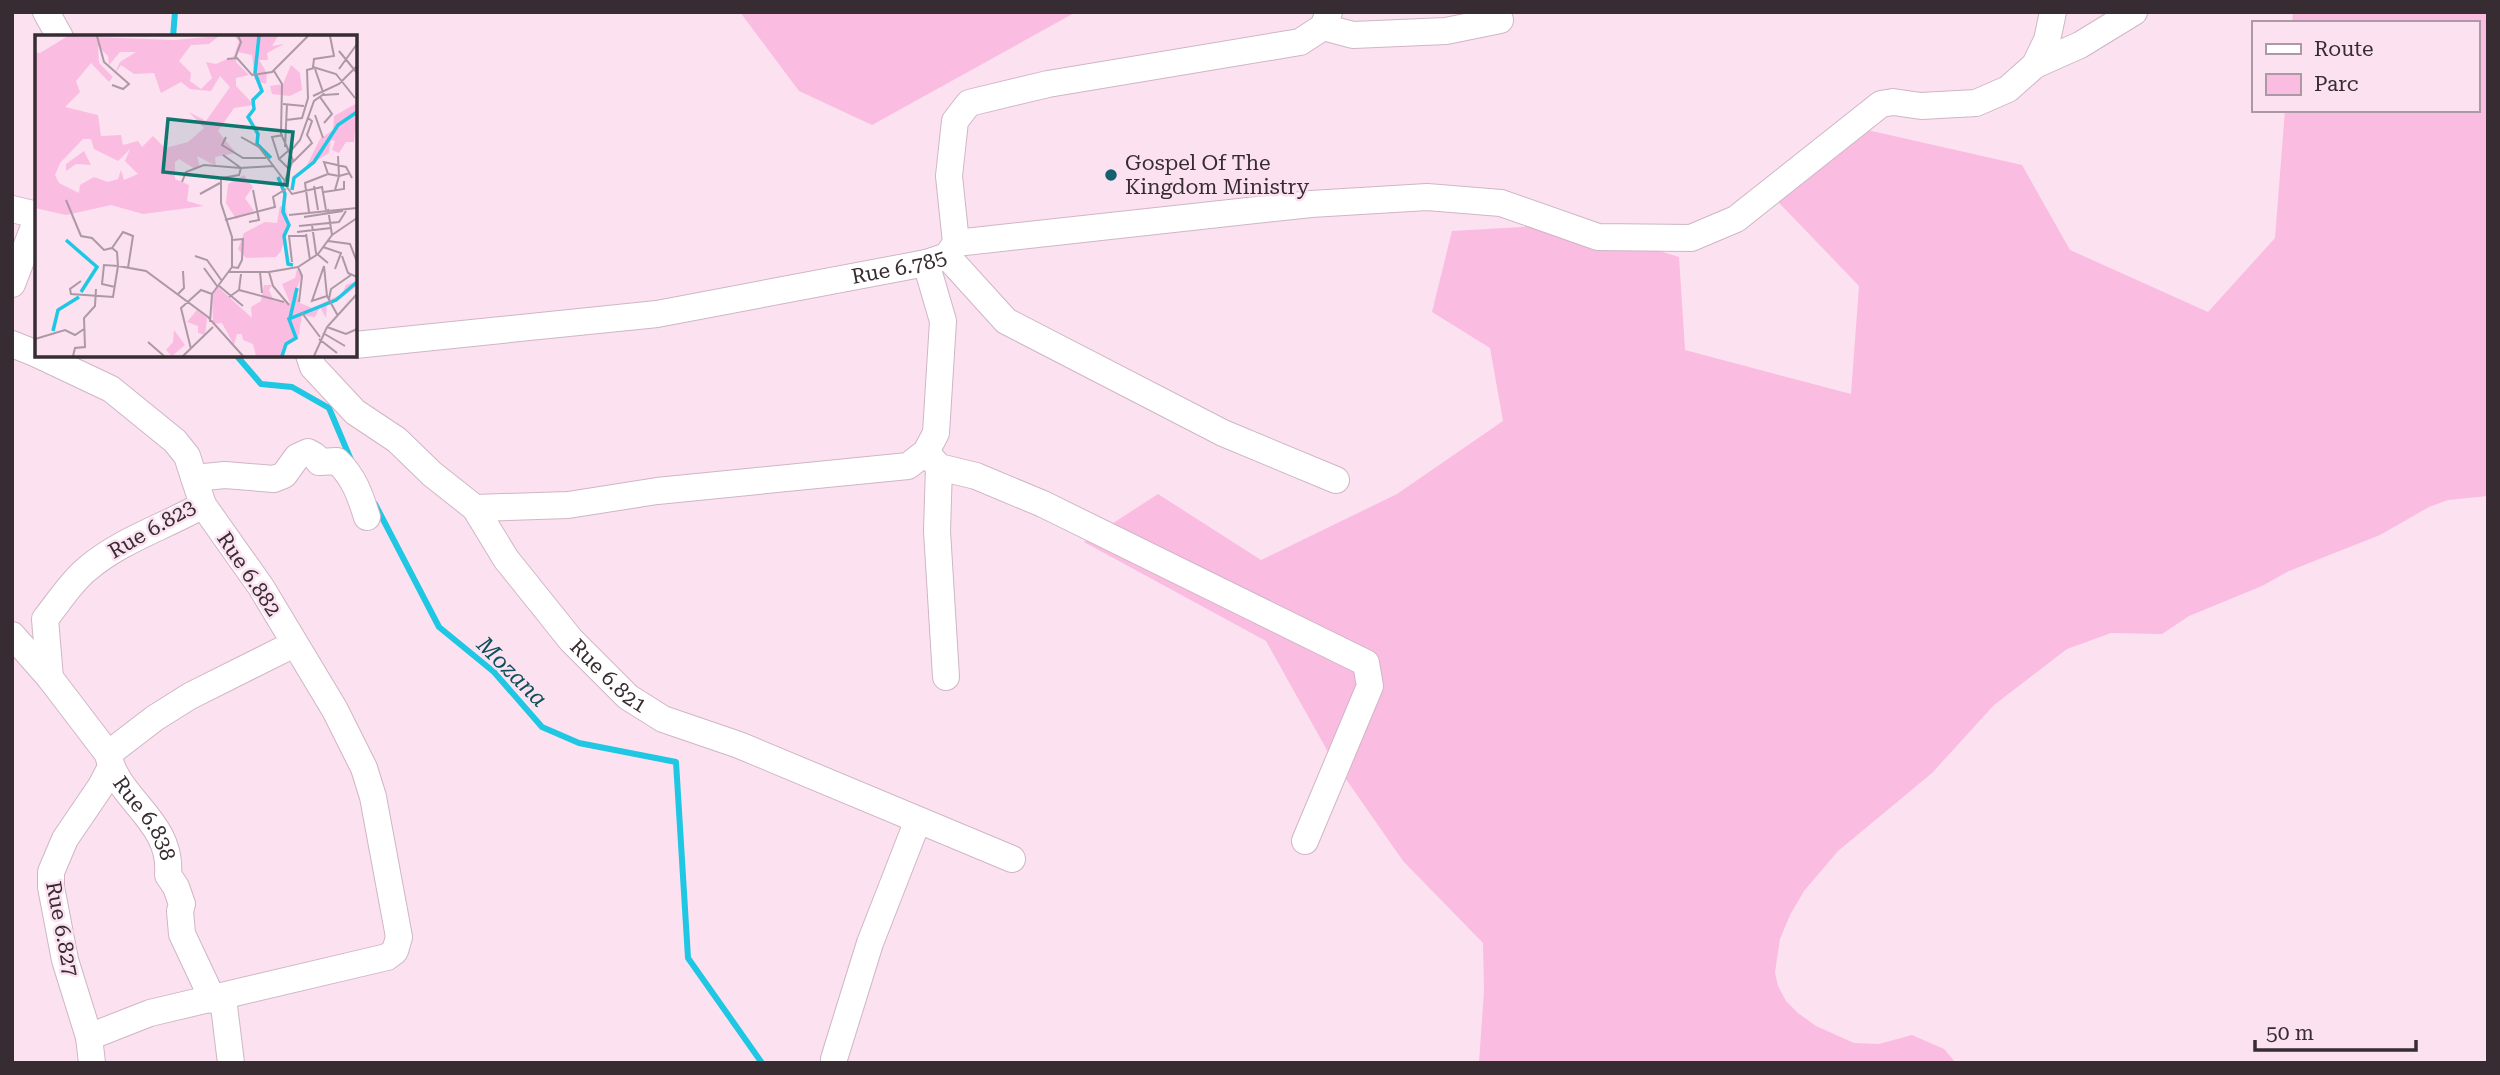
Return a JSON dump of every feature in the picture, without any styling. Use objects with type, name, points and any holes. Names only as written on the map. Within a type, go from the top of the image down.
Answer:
[{"type":"street","points":[[46,12],[59,35]]},
{"type":"street","points":[[2035,65],[2047,40],[2053,12]]},
{"type":"street","points":[[943,254],[1311,204],[1427,197],[1501,203],[1598,237],[1691,237],[1736,219],[1881,104],[1893,102],[1921,106],[1976,103],[2008,89],[2035,65],[2080,45],[2134,12]]},
{"type":"street","points":[[1326,20],[1353,35],[1446,31],[1500,20]]},
{"type":"street","name":"Rue 6.785","points":[[357,345],[657,314],[943,254],[955,121],[969,103],[1048,84],[1300,42],[1326,20]]},
{"type":"street","points":[[12,209],[35,216]]},
{"type":"street","points":[[12,284],[35,222]]},
{"type":"street","points":[[943,254],[943,321],[932,460],[946,677]]},
{"type":"street","points":[[943,254],[1006,321],[1223,433],[1336,480]]},
{"type":"street","name":"Rue 6.823","points":[[12,344],[35,354]]},
{"type":"street","name":"Rue 6.823","points":[[43,357],[92,378],[125,400],[175,441],[187,456],[202,505],[172,523],[131,539],[86,570],[45,619],[50,678]]},
{"type":"street","name":"Rue 6.821","points":[[310,357],[313,367],[355,412],[397,440],[432,474],[475,508],[506,559],[538,600],[571,640],[628,697],[663,719],[738,745],[1012,859]]},
{"type":"street","points":[[194,478],[225,475],[274,479],[284,475],[297,457],[308,452],[319,462],[337,461],[349,473],[360,493],[367,517]]},
{"type":"street","points":[[475,508],[568,505],[657,491],[908,466],[932,460],[976,476],[1043,504],[1366,663],[1370,686],[1306,841]]},
{"type":"street","name":"Rue 6.882","points":[[202,505],[261,587],[335,710],[364,768],[373,797],[399,937],[396,951],[387,957],[276,982],[213,1000]]},
{"type":"street","points":[[109,760],[155,718],[190,696],[294,644]]},
{"type":"street","name":"Rue 6.838","points":[[16,647],[50,678],[162,839],[168,876],[176,887],[182,904],[180,911],[183,934],[213,1000],[219,1000],[224,1006],[231,1063]]},
{"type":"street","name":"Rue 6.827","points":[[90,1050],[65,960],[51,887],[51,872],[65,839],[101,786],[109,760]]},
{"type":"street","points":[[834,1059],[870,943],[918,820]]},
{"type":"street","points":[[90,1050],[150,1013],[213,1000]]},
{"type":"green space","points":[[740,12],[1076,12],[872,125],[799,91]]},
{"type":"green space","points":[[2293,12],[2488,12],[2488,496],[2448,500],[2429,507],[2380,535],[2289,571],[2262,586],[2189,616],[2162,634],[2111,633],[2067,649],[1994,705],[1932,773],[1838,851],[1804,891],[1780,939],[1775,972],[1778,986],[1786,1001],[1816,1026],[1854,1043],[1879,1044],[1912,1035],[1944,1049],[1956,1063],[1479,1063],[1484,991],[1483,943],[1403,861],[1332,759],[1266,641],[1084,542],[1158,494],[1261,560],[1397,494],[1503,421],[1490,348],[1432,312],[1452,231],[1573,224],[1679,257],[1685,350],[1851,394],[1859,286],[1762,185],[1854,127],[2022,165],[2070,250],[2208,312],[2275,238],[2285,112],[2479,112],[2479,21],[2292,21]]},
{"type":"waterway","name":"Mozana","points":[[173,35],[175,12]]},
{"type":"waterway","name":"Mozana","points":[[238,357],[261,384],[292,387],[329,408],[351,460]]},
{"type":"waterway","name":"Mozana","points":[[375,504],[439,627],[494,672],[542,727],[579,743],[676,762],[688,958],[762,1063]]},
{"type":"place","name":"Gospel Of The Kingdom Ministry","points":[[1111,175]]}]
